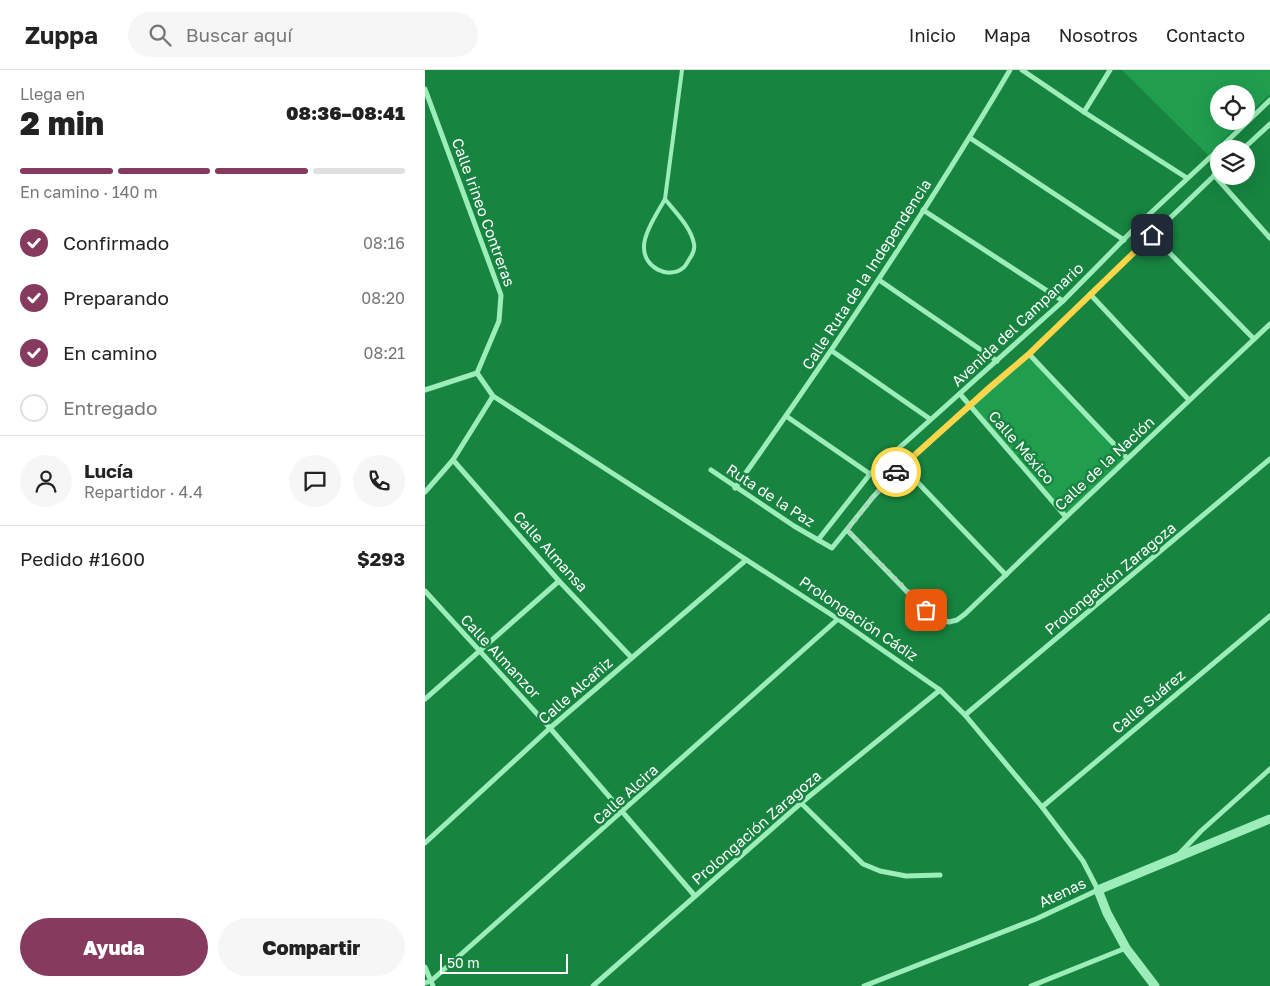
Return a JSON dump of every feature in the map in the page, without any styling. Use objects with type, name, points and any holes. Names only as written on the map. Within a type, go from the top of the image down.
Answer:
[{"type":"street","name":"Calle Ruta de la Independencia","points":[[735,488],[832,351],[879,280],[970,138],[1010,70]]},
{"type":"street","points":[[1022,70],[1187,178]]},
{"type":"street","points":[[1084,112],[1111,70]]},
{"type":"street","name":"Calle Irineo Contreras","points":[[425,89],[501,296],[499,321],[477,373]]},
{"type":"street","name":"Avenida del Campanario","points":[[1228,140],[1270,100]]},
{"type":"street","points":[[1253,140],[1270,124]]},
{"type":"street","points":[[970,138],[1124,240]]},
{"type":"street","name":"Avenida del Campanario","points":[[835,518],[870,474],[1063,301],[1141,222],[1210,157]]},
{"type":"street","name":"Avenida del Campanario","points":[[847,530],[873,497],[902,466],[1029,354],[1210,179]]},
{"type":"street","points":[[1226,185],[1270,238]]},
{"type":"street","points":[[923,210],[1063,301]]},
{"type":"street","points":[[1141,222],[1254,339]]},
{"type":"street","points":[[879,280],[997,361]]},
{"type":"street","points":[[1090,294],[1189,400]]},
{"type":"street","name":"Calle de la Nación","points":[[847,530],[916,601],[936,618],[949,622],[957,620],[1270,324]]},
{"type":"street","points":[[832,351],[930,419]]},
{"type":"street","points":[[1029,354],[1127,458]]},
{"type":"street","points":[[425,390],[477,373],[493,396],[453,460],[425,492]]},
{"type":"street","name":"Calle México","points":[[960,394],[1066,516]]},
{"type":"street","name":"Prolongación Cádiz","points":[[493,396],[838,619],[940,690],[965,715],[1042,807],[1083,861],[1107,913],[1126,948],[1155,986]]},
{"type":"street","points":[[786,416],[870,474]]},
{"type":"street","name":"Calle Almansa","points":[[453,460],[559,581],[631,657]]},
{"type":"street","name":"Prolongación Zaragoza","points":[[965,715],[1269,462]]},
{"type":"street","points":[[902,466],[1006,575]]},
{"type":"street","name":"Ruta de la Paz","points":[[711,470],[794,526],[833,548],[847,530]]},
{"type":"street","name":"Ruta de la Paz","points":[[818,540],[835,518]]},
{"type":"street","name":"Calle Alcañiz","points":[[425,844],[550,728],[746,560]]},
{"type":"street","points":[[425,699],[559,581]]},
{"type":"street","name":"Calle Almanzor","points":[[425,591],[550,728],[695,896]]},
{"type":"street","name":"Calle Suárez","points":[[1042,807],[1270,616]]},
{"type":"street","name":"Calle Alcira","points":[[425,983],[432,983],[838,619]]},
{"type":"street","name":"Prolongación Zaragoza","points":[[593,986],[801,803],[940,690]]},
{"type":"street","points":[[1177,857],[1201,831],[1270,769]]},
{"type":"street","points":[[801,803],[863,864],[880,871],[906,876],[940,874]]},
{"type":"street","name":"Atenas","points":[[864,986],[1002,933],[1098,890],[1270,819]]},
{"type":"street","points":[[1031,986],[1126,948]]},
{"type":"street","points":[[425,967],[432,983]]},
{"type":"lane","points":[[665,199],[691,234],[695,246],[693,256],[684,268],[672,273],[659,271],[650,266],[643,248],[649,229],[665,199],[682,70]]},
{"type":"green space","points":[[1122,70],[1270,70],[1270,94],[1255,108],[1255,85],[1210,85],[1210,130],[1233,130],[1223,140],[1210,140],[1210,153],[1208,155]]},
{"type":"green space","points":[[1029,354],[1127,458],[1066,517],[969,405]]},
{"type":"way so far","points":[[896,472],[856,516],[847,530],[926,610]]},
{"type":"route","points":[[896,472],[1029,354],[1152,235]]}]
